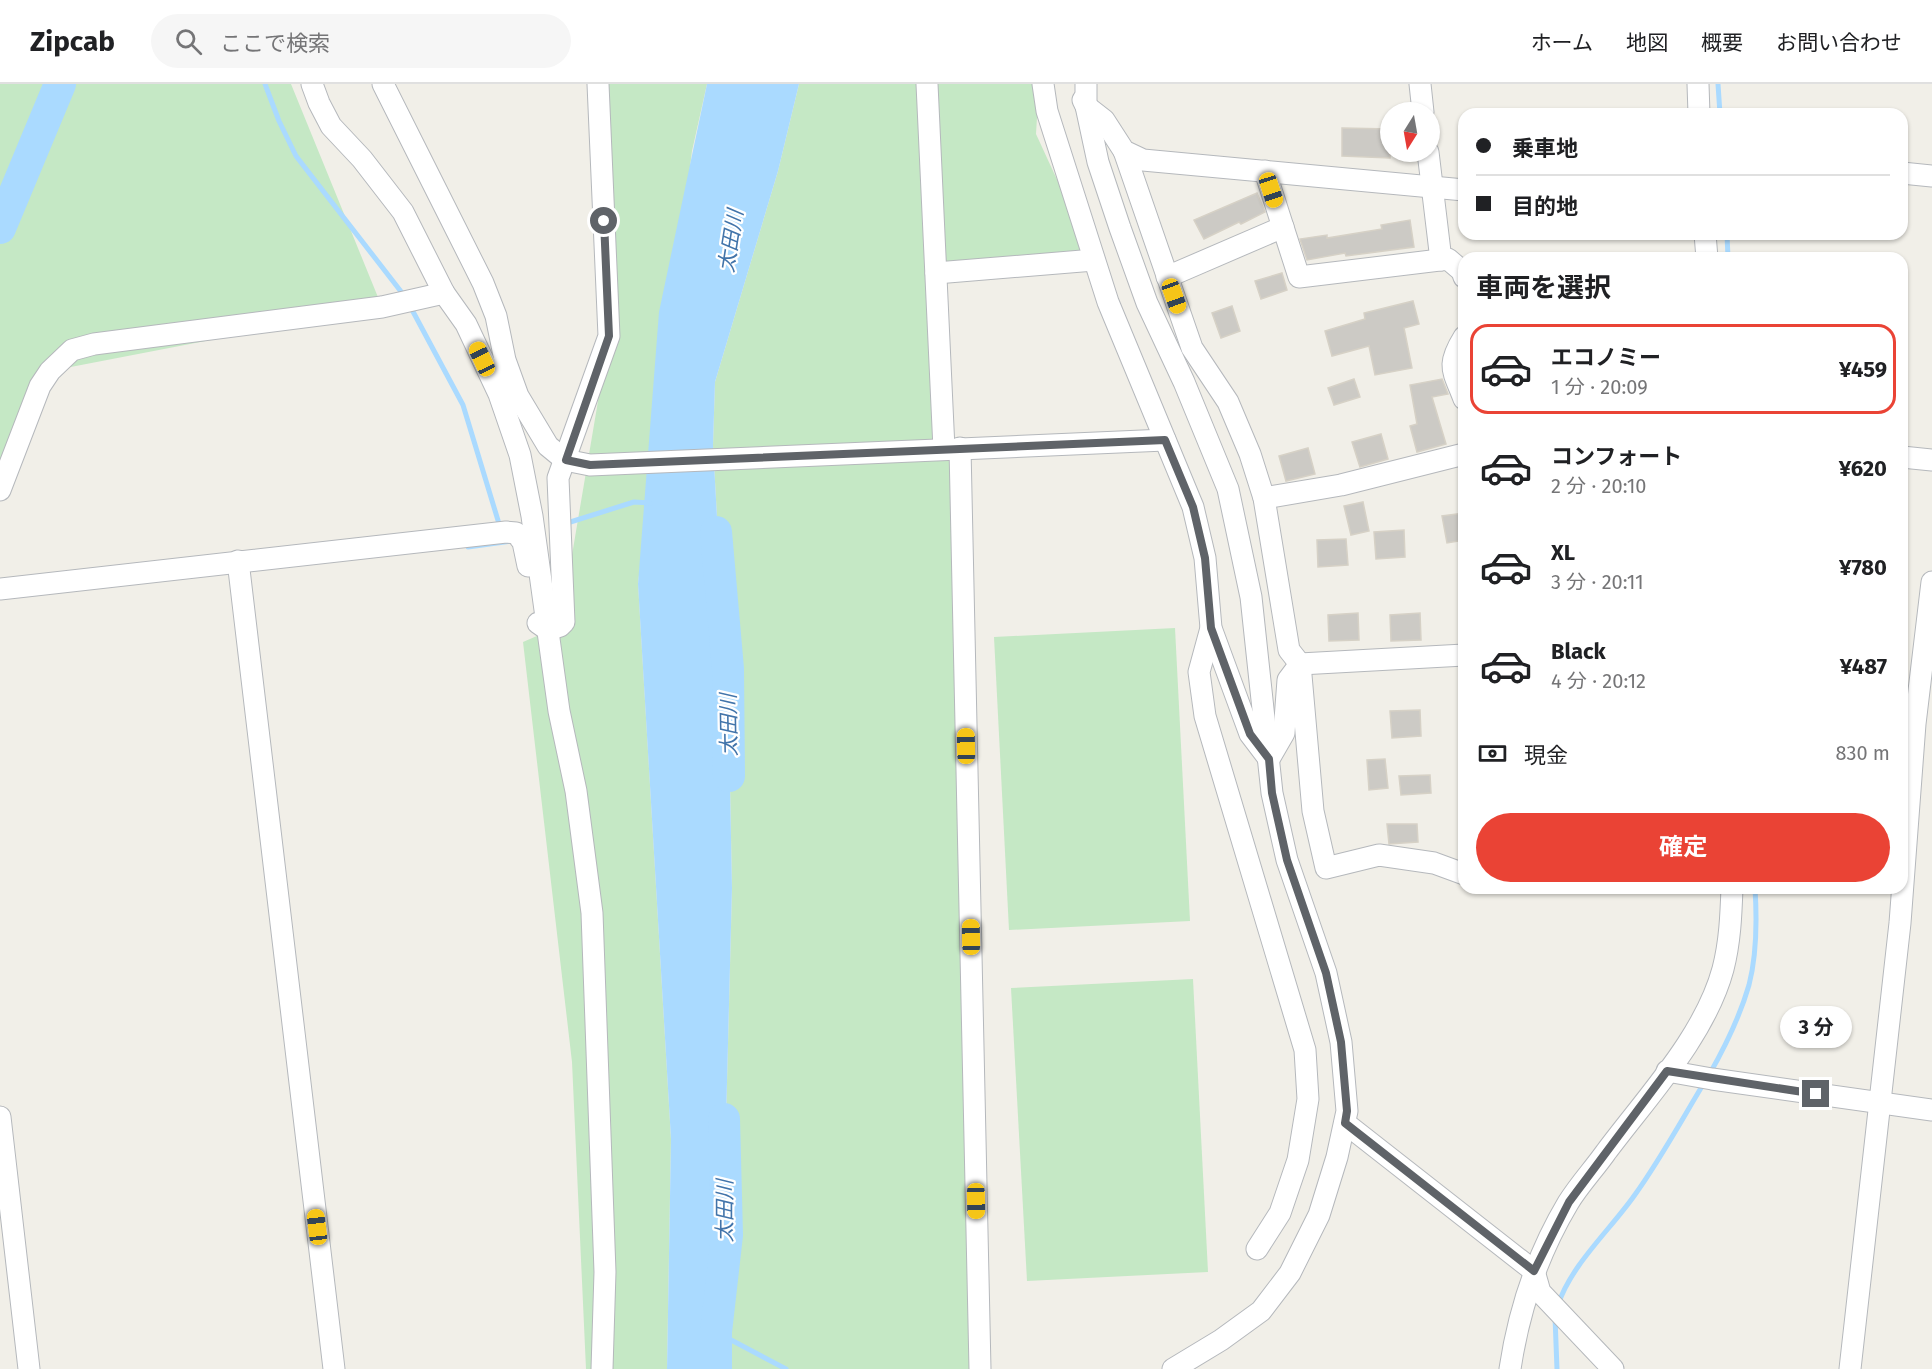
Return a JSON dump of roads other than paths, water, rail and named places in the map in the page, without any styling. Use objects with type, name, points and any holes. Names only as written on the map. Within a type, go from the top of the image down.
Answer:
[{"type":"street","points":[[312,84],[319,103],[332,126],[362,159],[403,212],[444,293],[466,324],[499,394],[520,455],[532,516],[559,711],[576,790],[592,913],[604,1272],[602,1369]]},
{"type":"street","points":[[384,84],[483,283],[496,316],[505,360],[518,396],[548,446],[566,460],[590,465],[1165,440]]},
{"type":"street","points":[[548,630],[564,622],[558,478],[609,336],[598,84]]},
{"type":"street","points":[[927,84],[945,448],[980,1369]]},
{"type":"street","points":[[1043,84],[1047,111],[1108,302],[1193,507],[1205,558],[1211,628],[1250,734],[1269,759]]},
{"type":"street","points":[[1074,84],[1086,106],[1104,120],[1124,152],[1192,348],[1228,402],[1250,454],[1264,498],[1289,650],[1300,664],[1313,811],[1326,868],[1379,855],[1434,863],[1458,872]]},
{"type":"street","points":[[1086,84],[1086,106],[1098,162],[1147,303],[1184,382],[1228,489],[1251,597],[1272,793],[1287,860],[1326,973],[1341,1042],[1347,1111],[1337,1157],[1319,1215],[1290,1272],[1261,1311],[1221,1340],[1173,1369]]},
{"type":"street","points":[[1420,84],[1422,102]]},
{"type":"street","points":[[1698,84],[1700,108]]},
{"type":"street","points":[[1124,152],[1143,160],[1458,189]]},
{"type":"street","points":[[1429,162],[1441,260]]},
{"type":"street","points":[[1265,171],[1299,277],[1441,260],[1448,260],[1458,268]]},
{"type":"street","points":[[1908,174],[1932,176]]},
{"type":"street","points":[[1167,277],[1283,227]]},
{"type":"street","points":[[936,273],[1094,261]]},
{"type":"street","points":[[0,490],[40,386],[50,371],[72,350],[94,344],[382,307],[444,293]]},
{"type":"street","points":[[1458,346],[1451,365],[1458,383]]},
{"type":"street","points":[[1264,498],[1341,485],[1458,456]]},
{"type":"street","points":[[1908,458],[1932,460]]},
{"type":"street","points":[[2,591],[238,561],[506,532],[516,533],[524,542],[538,623],[548,630]]},
{"type":"street","points":[[238,561],[334,1369]]},
{"type":"street","points":[[1908,818],[1932,582]]},
{"type":"street","points":[[1211,628],[1199,672],[1205,716],[1305,1050],[1308,1099],[1298,1160],[1280,1213],[1257,1249]]},
{"type":"street","points":[[1269,759],[1284,733],[1288,680],[1300,664],[1458,655]]},
{"type":"street","points":[[1510,1369],[1522,1306],[1534,1271],[1569,1202],[1695,1033],[1712,1000],[1723,969],[1731,926],[1732,894]]},
{"type":"street","points":[[1850,1369],[1901,894]]},
{"type":"street","points":[[1667,1071],[1712,1080],[1932,1110]]},
{"type":"street","points":[[0,1118],[29,1369]]},
{"type":"street","points":[[1345,1123],[1534,1271],[1540,1292],[1613,1369]]},
{"type":"water","points":[[707,84],[799,84],[778,171],[715,382],[713,445],[729,732],[732,888],[722,1277],[717,1369],[667,1369],[671,1139],[638,584],[659,312]]},
{"type":"waterway","points":[[0,228],[60,84]]},
{"type":"waterway","points":[[265,84],[296,156],[406,298]]},
{"type":"waterway","points":[[1718,84],[1720,108]]},
{"type":"waterway","points":[[1727,240],[1728,252]]},
{"type":"waterway","points":[[410,306],[463,405],[500,527]]},
{"type":"waterway","points":[[564,524],[634,502],[650,503]]},
{"type":"waterway","name":"太田川","points":[[716,532],[728,669],[729,776]]},
{"type":"waterway","points":[[468,547],[512,541]]},
{"type":"waterway","points":[[1709,1075],[1732,1031],[1749,985],[1756,937],[1755,894]]},
{"type":"waterway","points":[[1558,1305],[1581,1262],[1644,1182],[1704,1083]]},
{"type":"waterway","name":"太田川","points":[[716,1369],[716,1332],[727,1235],[724,1119]]},
{"type":"waterway","points":[[1555,1317],[1557,1369]]},
{"type":"waterway","points":[[716,1332],[786,1369]]}]
